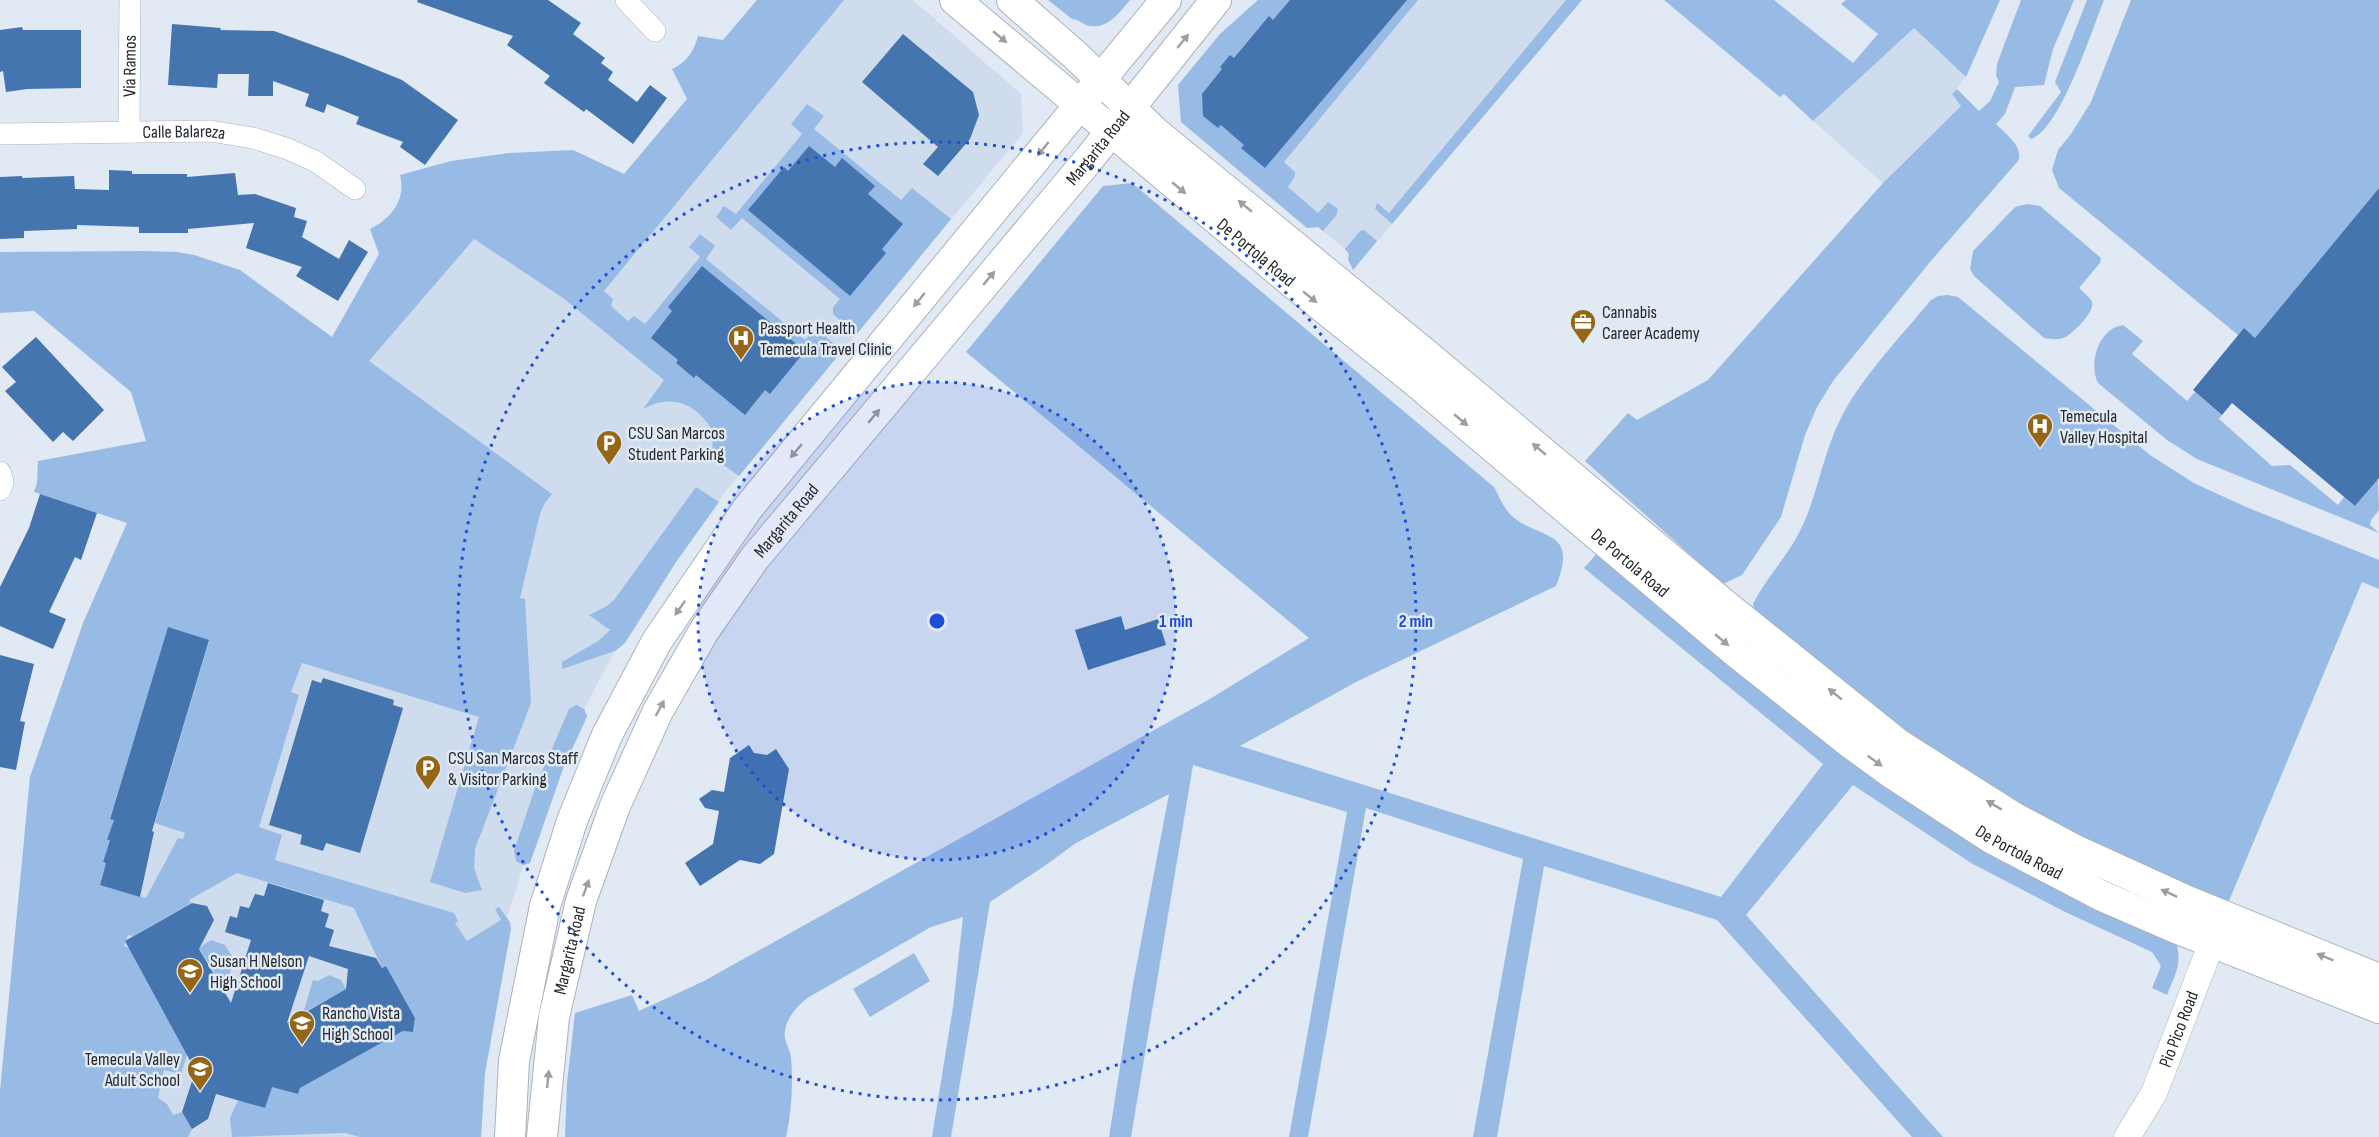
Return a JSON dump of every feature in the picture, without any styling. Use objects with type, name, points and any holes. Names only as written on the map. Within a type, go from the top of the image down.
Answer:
[{"type":"main road","name":"De Portola Road","points":[[955,0],[1795,700],[1932,801],[1991,838],[2102,896],[2379,979]]},
{"type":"main road","name":"De Portola Road","points":[[1012,0],[1155,132],[1422,351],[1725,605],[1898,744],[1964,787],[2217,929],[2379,1008]]},
{"type":"main road","name":"Margarita Road","points":[[510,1137],[514,1061],[545,906],[572,821],[607,735],[657,641],[748,508],[1166,0]]},
{"type":"main road","name":"Margarita Road","points":[[542,1137],[554,1017],[581,901],[615,806],[658,711],[704,631],[754,559],[1111,131],[1216,0]]},
{"type":"main road","points":[[1523,472],[1542,478],[1565,494],[1699,607],[1713,609],[1725,605]]},
{"type":"main road","points":[[704,631],[715,587],[751,537],[753,521],[748,508]]},
{"type":"street","name":"Via Ramos","points":[[129,132],[130,0]]},
{"type":"street","points":[[626,0],[655,31]]},
{"type":"street","name":"Calle Balareza","points":[[0,134],[210,131],[253,138],[288,149],[315,161],[355,189]]},
{"type":"street","points":[[0,472],[3,482],[0,490]]},
{"type":"street","name":"Pio Pico Road","points":[[2127,1137],[2154,1092],[2217,929]]},
{"type":"shaded area","points":[[757,0],[844,0],[604,291],[613,299],[611,306],[628,321],[634,316],[645,324],[700,257],[689,247],[700,234],[715,246],[706,259],[805,340],[813,331],[818,330],[842,351],[739,476],[712,457],[713,431],[691,408],[674,402],[664,402],[643,409],[664,380],[563,298],[474,239],[369,361],[552,494],[540,514],[520,598],[525,599],[531,703],[475,849],[474,868],[482,890],[465,893],[430,882],[479,717],[302,663],[291,692],[299,695],[259,827],[282,835],[275,860],[454,913],[458,921],[455,923],[467,941],[501,920],[495,909],[499,907],[510,922],[511,929],[485,1073],[481,1137],[360,1137],[345,1133],[232,1137],[230,1118],[238,1100],[265,1108],[276,1071],[284,1090],[298,1094],[300,1088],[403,1031],[413,1032],[415,1018],[386,966],[382,968],[354,908],[237,873],[189,900],[191,903],[133,936],[128,935],[124,946],[129,948],[187,1055],[181,1074],[164,1070],[158,1098],[167,1104],[173,1115],[182,1112],[192,1129],[188,1137],[0,1137],[0,1091],[30,777],[83,623],[127,523],[34,492],[37,483],[38,461],[146,441],[131,392],[34,311],[0,313],[0,252],[142,251],[194,255],[240,270],[332,337],[379,254],[370,229],[391,214],[396,207],[401,192],[400,175],[451,161],[509,153],[573,150],[624,174],[687,99],[672,69],[689,56],[698,36],[723,40]],"holes":[[[168,628],[209,641],[155,823],[185,833],[183,839],[178,838],[146,898],[100,885],[106,863],[103,862],[114,820],[110,818]]]},
{"type":"shaded area","points":[[809,0],[913,0],[1021,94],[1023,133],[726,491],[676,562],[625,643],[615,651],[584,709],[587,716],[563,769],[530,863],[523,866],[507,918],[511,929],[485,1073],[481,1137],[83,1137],[107,685],[369,361],[473,239],[564,297]]},
{"type":"shaded area","points":[[1048,0],[1130,0],[1113,19],[1096,26],[1072,19]]},
{"type":"shaded area","points":[[1258,0],[1582,0],[1353,270],[1348,259],[1349,254],[1345,249],[1318,227],[1307,228],[1181,122],[1178,85],[1220,34]]},
{"type":"shaded area","points":[[1258,0],[1418,0],[1284,162],[1295,172],[1288,187],[1318,213],[1328,202],[1338,209],[1336,216],[1323,231],[1318,227],[1307,228],[1181,122],[1178,85],[1220,34]]},
{"type":"shaded area","points":[[1566,0],[1582,0],[1392,224],[1375,209],[1377,203],[1389,213]]},
{"type":"shaded area","points":[[1664,0],[1774,0],[1853,63],[1878,34],[1841,4],[1846,0],[2000,0],[1966,77],[1914,28],[1813,121],[1784,94],[1780,97]]},
{"type":"shaded area","points":[[2021,0],[2074,0],[2053,49],[2044,85],[2015,87],[2005,114],[1996,124],[2016,145],[2018,161],[1930,262],[1833,381],[1817,407],[1805,435],[1781,517],[1742,575],[1723,584],[1585,461],[1628,413],[1637,420],[1708,380],[1883,183],[1961,106],[1952,94],[1957,89],[1979,111],[1990,101],[1999,82],[1996,75],[1997,64]]},
{"type":"shaded area","points":[[2087,0],[2104,0],[2064,99],[2042,132],[2031,139],[2028,136],[2061,92],[2055,82]]},
{"type":"shaded area","points":[[2131,0],[2379,0],[2379,188],[2255,338],[2244,329],[2238,335],[2059,188],[2052,170],[2058,150],[2091,102]]},
{"type":"shaded area","points":[[1914,27],[1966,77],[1952,94],[1962,105],[1883,183],[1813,121]]},
{"type":"shaded area","points":[[807,104],[824,116],[814,129],[901,200],[912,188],[951,219],[856,335],[833,314],[833,307],[840,299],[742,218],[731,230],[716,217],[724,206],[736,214],[802,134],[791,124]]},
{"type":"shaded area","points":[[1132,183],[1494,487],[1512,516],[1554,539],[1560,545],[1563,554],[1562,567],[1556,586],[1356,682],[1240,746],[1721,897],[1823,764],[1584,568],[1601,549],[2176,943],[2178,963],[2167,995],[2152,988],[2161,966],[2152,952],[2063,911],[1971,863],[1853,785],[1746,915],[1943,1137],[1912,1137],[1717,920],[1544,866],[1497,1137],[1473,1137],[1523,859],[1366,808],[1308,1137],[1289,1137],[1347,812],[1193,765],[1131,1137],[1109,1137],[1133,984],[1169,794],[1076,843],[990,902],[951,1137],[932,1137],[953,1007],[963,917],[931,927],[809,997],[794,1012],[786,1026],[785,1035],[791,1057],[792,1077],[791,1107],[786,1137],[565,1137],[567,1083],[575,1013],[632,995],[639,1011],[704,981],[1208,700],[1309,638],[966,352],[1103,186]]},
{"type":"shaded area","points":[[2027,204],[2040,206],[2101,258],[2100,263],[2079,288],[2092,302],[2090,311],[2077,328],[2063,338],[2044,338],[1974,276],[1970,269],[1973,251],[2015,207]]},
{"type":"shaded area","points":[[1364,230],[1377,241],[1353,270],[1348,259],[1349,254],[1345,249],[1360,231]]},
{"type":"shaded area","points":[[1947,295],[1958,297],[2150,455],[2194,483],[2246,507],[2379,560],[2379,589],[2362,582],[2226,908],[2093,849],[1975,778],[1879,712],[1754,610],[1753,604],[1758,594],[1800,531],[1829,447],[1848,405],[1882,358],[1931,300]]},
{"type":"shaded area","points":[[2123,325],[2143,341],[2132,354],[2187,401],[2195,392],[2222,415],[2219,419],[2272,466],[2290,465],[2338,505],[2344,497],[2355,506],[2378,479],[2379,510],[2370,525],[2379,533],[2197,459],[2167,440],[2098,383],[2094,366],[2098,348],[2108,333]]},
{"type":"shaded area","points":[[696,487],[719,502],[676,562],[625,643],[615,651],[562,669],[562,662],[598,641],[610,630],[589,615],[614,600]]},
{"type":"shaded area","points":[[576,705],[584,709],[587,716],[563,769],[530,863],[523,865],[516,861],[514,851],[535,788],[569,709]]},
{"type":"shaded area","points":[[211,940],[225,945],[234,959],[225,990],[199,948]]},
{"type":"shaded area","points":[[914,953],[930,981],[870,1017],[853,989]]},
{"type":"shaded area","points":[[329,975],[341,980],[346,989],[303,1013],[313,980],[318,981]]},
{"type":"building","points":[[418,0],[548,0],[581,23],[573,34],[605,58],[601,63],[613,72],[608,80],[637,102],[650,85],[667,98],[633,144],[586,109],[584,112],[544,83],[550,76],[507,45],[513,36],[417,2]]},
{"type":"building","points":[[1290,0],[1407,0],[1265,168],[1241,148],[1244,145],[1221,125],[1218,128],[1203,116],[1202,94],[1230,55],[1234,58],[1269,16],[1273,20]]},
{"type":"building","points":[[172,24],[221,28],[220,30],[274,31],[402,80],[458,120],[425,165],[400,147],[403,142],[356,124],[359,117],[327,104],[324,113],[305,106],[309,94],[273,81],[273,96],[248,96],[249,74],[218,74],[217,88],[168,85]]},
{"type":"building","points":[[22,27],[23,30],[81,30],[81,88],[27,89],[6,92],[3,71],[0,72],[0,30]]},
{"type":"building","points":[[903,34],[973,92],[979,115],[970,139],[938,176],[923,164],[938,147],[862,82]]},
{"type":"building","points":[[809,146],[835,167],[842,158],[875,186],[868,194],[903,224],[882,249],[886,253],[850,296],[748,210],[784,167],[788,171]]},
{"type":"building","points":[[109,170],[132,171],[132,174],[187,174],[187,177],[235,173],[238,195],[255,194],[296,208],[294,217],[307,221],[302,237],[339,259],[349,240],[368,252],[338,301],[296,276],[302,267],[246,248],[254,223],[188,229],[188,233],[139,233],[139,227],[77,225],[77,229],[24,231],[24,238],[0,239],[0,177],[74,176],[75,189],[109,190]]},
{"type":"building","points":[[2379,188],[2379,478],[2355,506],[2232,403],[2222,415],[2193,390],[2244,328],[2255,338]]},
{"type":"building","points":[[702,266],[805,351],[770,394],[765,390],[745,415],[696,375],[694,378],[676,363],[678,360],[651,338],[672,311],[668,307]]},
{"type":"building","points":[[36,337],[104,410],[73,441],[63,432],[53,442],[5,391],[16,382],[2,367]]},
{"type":"building","points":[[40,494],[97,513],[81,560],[75,557],[49,612],[66,619],[53,649],[0,626],[0,587],[29,528]]},
{"type":"building","points":[[1121,616],[1125,630],[1158,619],[1166,645],[1088,670],[1075,630]]},
{"type":"building","points":[[168,627],[209,640],[152,831],[154,832],[140,897],[100,885],[106,863],[103,862],[110,840],[107,840],[114,820],[110,819]]},
{"type":"building","points":[[0,655],[34,664],[20,721],[25,722],[16,770],[0,767]]},
{"type":"building","points":[[323,678],[394,700],[393,705],[403,708],[360,853],[326,843],[323,851],[300,844],[302,835],[269,825],[312,680],[321,683]]},
{"type":"building","points":[[749,745],[754,753],[767,755],[776,749],[789,769],[774,854],[760,864],[740,860],[700,886],[685,863],[713,844],[719,811],[705,808],[699,799],[712,790],[724,792],[730,758]]},
{"type":"building","points":[[268,883],[324,900],[321,911],[329,914],[325,927],[334,930],[329,946],[376,958],[382,968],[386,966],[415,1018],[413,1032],[403,1031],[300,1088],[298,1094],[272,1087],[265,1108],[216,1094],[208,1119],[192,1129],[182,1112],[193,1078],[201,1081],[125,941],[192,903],[207,906],[214,920],[199,949],[231,1003],[251,940],[225,932],[230,916],[237,918],[240,906],[249,908],[255,894],[264,896]],"holes":[[[309,956],[348,969],[346,989],[287,1023]]]},
{"type":"place","name":"Cannabis Career Academy","points":[[1583,345]]},
{"type":"place","name":"Passport Health Temecula Travel Clinic","points":[[741,361]]},
{"type":"place","name":"Temecula Valley Hospital","points":[[2040,449]]},
{"type":"place","name":"CSU San Marcos Student Parking","points":[[609,466]]},
{"type":"place","name":"CSU San Marcos Staff & Visitor Parking","points":[[428,791]]},
{"type":"place","name":"Susan H Nelson High School","points":[[190,994]]},
{"type":"place","name":"Rancho Vista High School","points":[[302,1046]]},
{"type":"place","name":"Temecula Valley Adult School","points":[[200,1092]]}]
